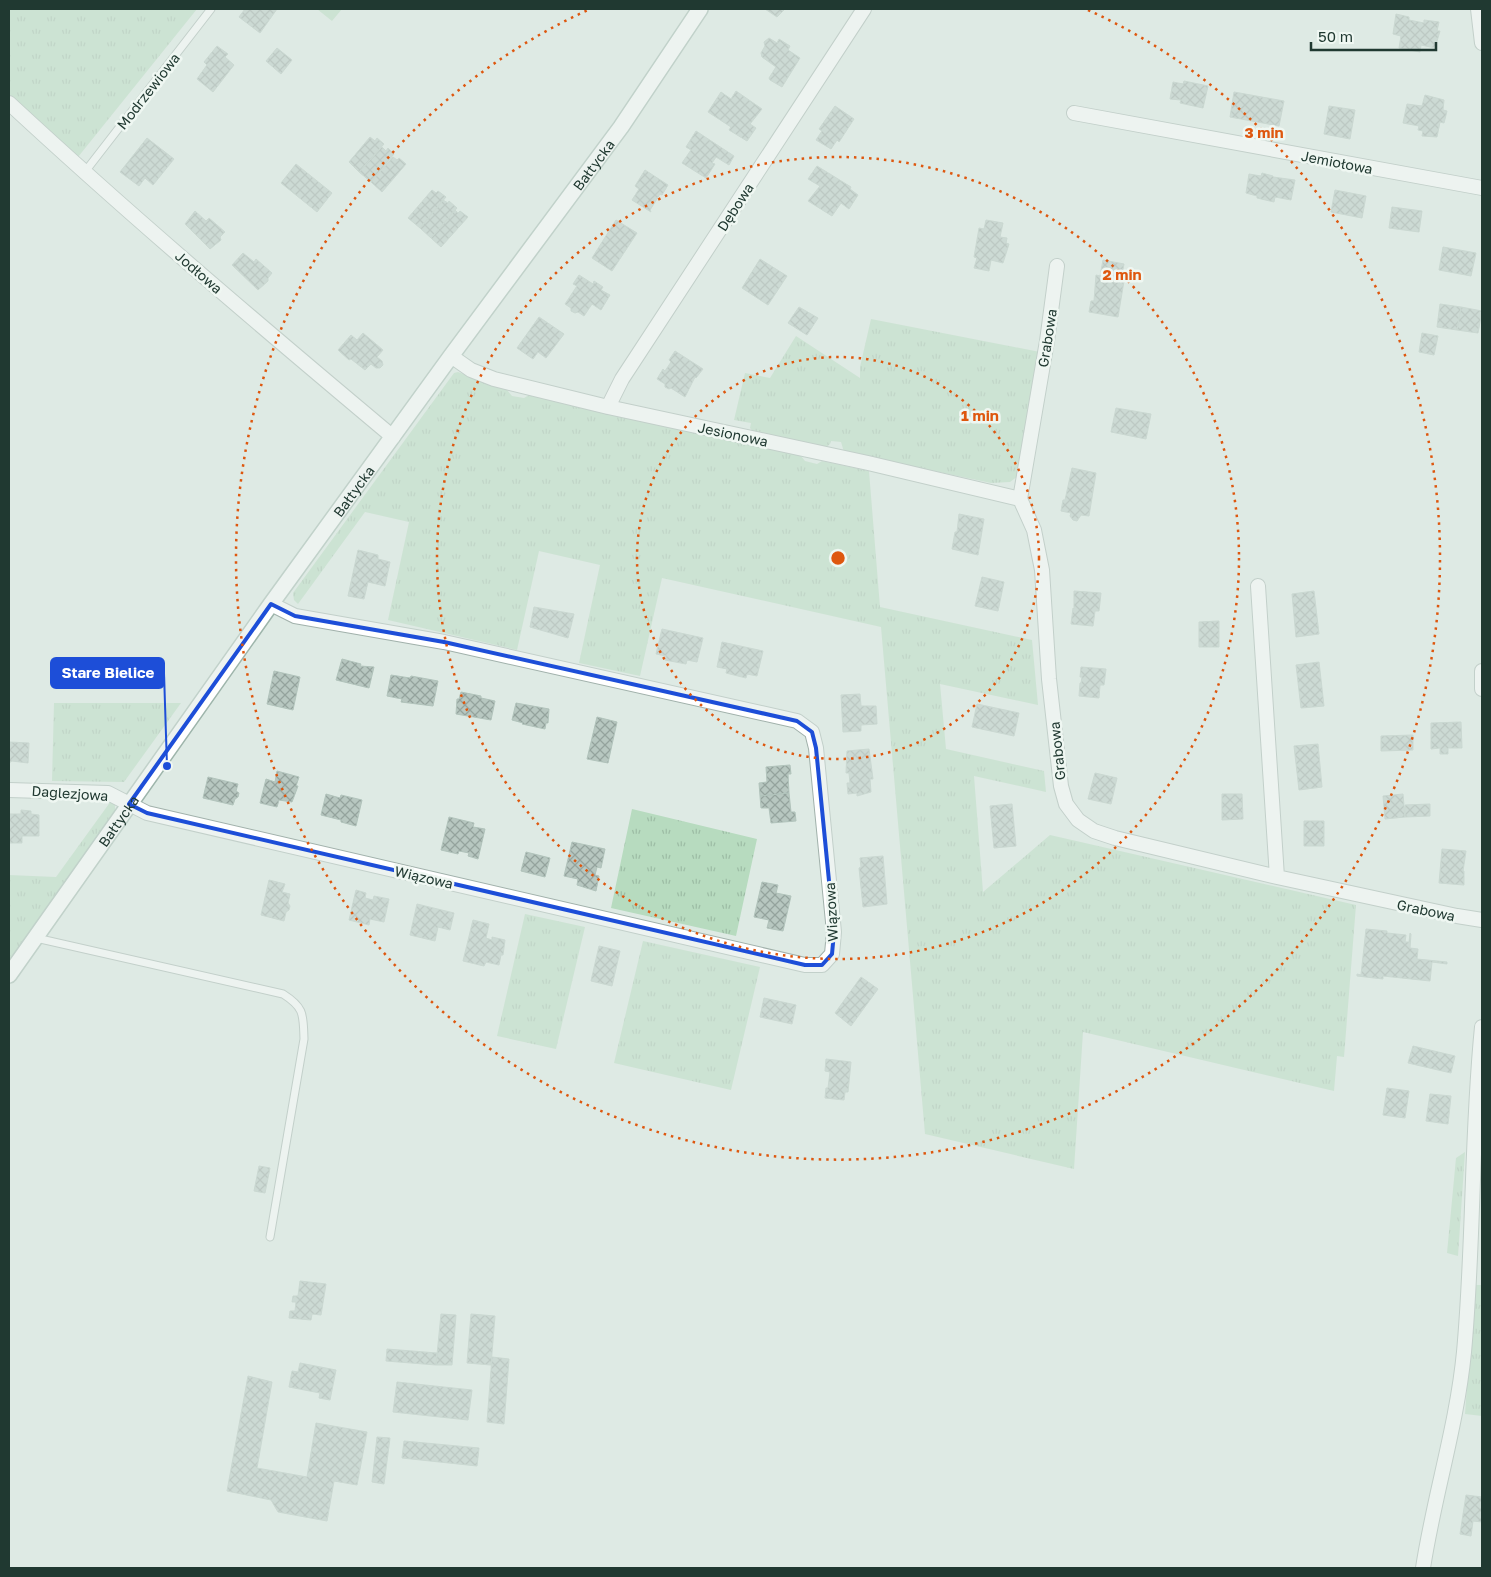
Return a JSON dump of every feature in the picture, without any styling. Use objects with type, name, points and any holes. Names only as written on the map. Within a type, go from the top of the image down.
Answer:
[{"type":"street","name":"Bałtycka","points":[[9,975],[271,604],[451,356],[621,127],[700,9]]},
{"type":"street","name":"Dębowa","points":[[608,407],[628,371],[864,9]]},
{"type":"street","points":[[1478,9],[1482,43]]},
{"type":"street","name":"Jodłowa","points":[[9,103],[84,173],[202,276],[393,437]]},
{"type":"street","name":"Jemiołowa","points":[[1074,112],[1482,188]]},
{"type":"street","name":"Grabowa","points":[[1057,266],[1047,340],[1020,499],[1034,530],[1042,570],[1050,689],[1061,786],[1066,804],[1078,820],[1094,831],[1116,838],[1277,877],[1482,920]]},
{"type":"street","name":"Jesionowa","points":[[451,356],[471,370],[494,378],[608,407],[868,463],[1020,499]]},
{"type":"street","points":[[1258,586],[1277,877]]},
{"type":"street","name":"Wiązowa","points":[[129,804],[147,813],[805,965],[822,965],[832,954],[834,932],[816,748],[812,732],[797,720],[444,642],[295,616],[271,604]]},
{"type":"street","points":[[1482,671],[1482,689]]},
{"type":"street","name":"Daglezjowa","points":[[9,790],[108,793],[129,804]]},
{"type":"street","points":[[1423,1568],[1455,1413],[1463,1354],[1482,1027]]},
{"type":"lane","name":"Modrzewiowa","points":[[84,173],[211,9]]},
{"type":"lane","points":[[35,938],[283,994],[297,1003],[304,1018],[304,1039],[270,1236]]},
{"type":"highlighted area","points":[[271,604],[295,616],[444,642],[797,721],[812,732],[816,748],[834,932],[832,954],[822,965],[805,965],[147,813],[129,804]]},
{"type":"green space","points":[[9,9],[197,9],[78,157],[9,95]]},
{"type":"green space","points":[[317,9],[342,9],[332,21]]},
{"type":"green space","points":[[871,319],[1040,352],[1018,476],[1010,482],[991,483],[844,452],[841,442],[831,441],[825,448],[754,433],[750,428],[751,423],[734,420],[745,373],[770,378],[796,336],[860,378],[860,367]]},
{"type":"green space","points":[[458,372],[507,390],[512,396],[524,398],[529,395],[801,456],[805,461],[817,464],[822,461],[869,471],[880,607],[1032,640],[1038,705],[940,684],[946,749],[1044,771],[1046,792],[974,776],[983,892],[1050,835],[1356,905],[1344,1057],[1337,1056],[1334,1091],[1083,1032],[1074,1169],[925,1134],[881,627],[662,578],[640,676],[579,663],[600,565],[539,551],[517,650],[388,620],[409,522],[365,512],[298,604],[294,600],[293,593],[454,373]]},
{"type":"green space","points":[[54,703],[181,703],[124,782],[52,781]]},
{"type":"green space","points":[[111,801],[115,805],[115,812],[9,962],[9,875],[56,877]]},
{"type":"green space","points":[[632,809],[757,839],[736,936],[611,908]]},
{"type":"green space","points":[[525,914],[585,927],[556,1049],[497,1036]]},
{"type":"green space","points":[[643,941],[760,967],[731,1090],[614,1063]]},
{"type":"green space","points":[[1465,1152],[1458,1256],[1447,1253],[1456,1158]]},
{"type":"green space","points":[[1474,1285],[1482,1285],[1482,1416],[1465,1414]]},
{"type":"building","points":[[245,9],[277,9],[260,33],[239,17]]},
{"type":"building","points":[[765,9],[785,9],[777,17]]},
{"type":"building","points":[[1396,14],[1409,17],[1409,20],[1424,23],[1424,20],[1439,22],[1437,31],[1440,31],[1435,48],[1421,45],[1420,52],[1399,48],[1401,36],[1393,34]]},
{"type":"building","points":[[769,38],[777,43],[779,39],[790,46],[788,50],[800,58],[782,87],[769,78],[776,67],[762,57],[761,53],[765,46],[764,42]]},
{"type":"building","points":[[217,46],[228,54],[225,57],[234,65],[213,92],[197,79],[207,65],[204,62]]},
{"type":"building","points":[[277,48],[292,60],[281,74],[266,61]]},
{"type":"building","points":[[1184,81],[1208,86],[1203,108],[1180,103],[1181,100],[1170,99],[1173,82],[1183,84]]},
{"type":"building","points":[[736,91],[762,109],[750,124],[756,128],[747,141],[729,130],[731,127],[708,112],[721,92],[731,99]]},
{"type":"building","points":[[1234,92],[1284,101],[1279,126],[1230,117]]},
{"type":"building","points":[[1425,95],[1444,100],[1443,110],[1447,111],[1444,123],[1440,122],[1437,137],[1422,136],[1423,131],[1418,130],[1419,126],[1403,123],[1407,104],[1422,106]]},
{"type":"building","points":[[835,106],[854,119],[839,142],[837,140],[831,149],[816,140],[822,131],[819,129]]},
{"type":"building","points":[[1329,106],[1355,110],[1350,139],[1324,134]]},
{"type":"building","points":[[696,131],[734,156],[729,165],[716,157],[712,163],[715,164],[706,178],[682,163],[691,150],[686,147]]},
{"type":"building","points":[[370,137],[375,141],[377,138],[384,144],[359,172],[349,162]]},
{"type":"building","points":[[147,138],[174,159],[153,185],[145,178],[139,186],[120,172]]},
{"type":"building","points":[[382,147],[386,151],[388,148],[394,154],[371,182],[359,172]]},
{"type":"building","points":[[393,157],[397,160],[399,158],[406,164],[382,192],[371,182]]},
{"type":"building","points":[[296,164],[332,193],[317,212],[281,183]]},
{"type":"building","points":[[817,166],[851,187],[850,189],[858,195],[849,209],[841,203],[832,216],[808,201],[820,186],[808,179]]},
{"type":"building","points":[[645,170],[668,185],[662,195],[660,194],[650,210],[651,212],[632,200],[639,189],[635,186]]},
{"type":"building","points":[[1262,173],[1273,177],[1295,180],[1291,200],[1275,197],[1274,202],[1246,193],[1249,174],[1261,176]]},
{"type":"building","points":[[432,190],[436,193],[438,191],[446,197],[420,228],[408,218]]},
{"type":"building","points":[[1335,190],[1366,196],[1362,218],[1331,212]]},
{"type":"building","points":[[443,200],[448,203],[449,201],[457,208],[431,238],[420,228]]},
{"type":"building","points":[[1392,207],[1422,211],[1419,232],[1389,228]]},
{"type":"building","points":[[455,210],[468,217],[441,247],[431,238]]},
{"type":"building","points":[[195,211],[206,221],[209,218],[225,232],[220,237],[221,240],[210,249],[185,224]]},
{"type":"building","points":[[616,220],[637,233],[612,271],[592,258]]},
{"type":"building","points":[[986,220],[1003,223],[1000,237],[1007,238],[1006,243],[1009,244],[1003,263],[991,260],[989,271],[974,268],[977,258],[974,257],[979,228],[984,229]]},
{"type":"building","points":[[1443,247],[1476,253],[1471,276],[1439,270]]},
{"type":"building","points":[[243,253],[254,262],[256,259],[272,273],[268,281],[258,290],[232,265]]},
{"type":"building","points":[[760,259],[787,276],[768,305],[742,288]]},
{"type":"building","points":[[1103,260],[1124,264],[1121,280],[1124,281],[1118,317],[1089,312],[1091,301],[1094,301],[1096,275],[1100,276]]},
{"type":"building","points":[[579,275],[593,284],[594,281],[603,287],[601,290],[610,295],[601,310],[592,304],[584,316],[578,312],[571,311],[571,308],[565,304],[577,286],[573,284]]},
{"type":"building","points":[[1440,304],[1461,307],[1457,330],[1437,327]]},
{"type":"building","points":[[799,307],[818,318],[807,335],[788,323]]},
{"type":"building","points":[[1461,307],[1482,311],[1478,333],[1457,330]]},
{"type":"building","points":[[539,317],[564,334],[546,358],[538,352],[533,359],[517,348]]},
{"type":"building","points":[[363,333],[383,350],[377,357],[382,361],[383,365],[380,368],[376,368],[371,364],[365,370],[338,350],[351,335],[357,340]]},
{"type":"building","points":[[1422,333],[1438,336],[1434,355],[1419,352]]},
{"type":"building","points":[[675,351],[703,369],[695,377],[685,397],[671,388],[665,387],[665,384],[657,379],[663,369],[665,371],[671,362],[669,360]]},
{"type":"building","points":[[1116,408],[1151,414],[1146,439],[1111,432]]},
{"type":"building","points":[[1072,468],[1096,473],[1089,516],[1081,515],[1077,521],[1073,520],[1070,516],[1071,513],[1061,511]]},
{"type":"building","points":[[959,514],[984,519],[978,555],[952,549],[955,532],[957,532]]},
{"type":"building","points":[[358,550],[378,555],[378,559],[390,562],[385,586],[368,582],[364,599],[348,596]]},
{"type":"building","points":[[982,577],[1004,582],[998,611],[975,606]]},
{"type":"building","points":[[1074,591],[1101,593],[1099,611],[1095,611],[1093,626],[1071,624],[1074,609]]},
{"type":"building","points":[[1314,591],[1319,634],[1296,637],[1292,594]]},
{"type":"building","points":[[534,607],[574,614],[568,638],[530,627]]},
{"type":"building","points":[[1219,621],[1219,647],[1199,647],[1199,622]]},
{"type":"building","points":[[662,629],[703,638],[697,662],[687,660],[686,664],[665,660],[666,656],[656,654]]},
{"type":"building","points":[[722,642],[763,651],[757,676],[747,674],[746,678],[726,673],[727,669],[717,667]]},
{"type":"building","points":[[342,659],[361,664],[360,666],[374,667],[369,688],[336,680]]},
{"type":"building","points":[[1319,662],[1324,706],[1301,708],[1296,665]]},
{"type":"building","points":[[1081,667],[1106,669],[1104,685],[1100,685],[1099,698],[1079,696],[1082,677],[1080,677]]},
{"type":"building","points":[[274,671],[300,677],[293,710],[267,704]]},
{"type":"building","points":[[391,675],[410,678],[411,676],[438,681],[433,706],[401,702],[402,699],[387,696]]},
{"type":"building","points":[[461,692],[495,701],[491,720],[456,714],[457,699],[459,699]]},
{"type":"building","points":[[860,694],[861,706],[876,706],[877,724],[861,725],[861,731],[843,732],[841,695]]},
{"type":"building","points":[[516,703],[549,709],[548,723],[546,723],[545,729],[512,720]]},
{"type":"building","points":[[977,704],[1019,713],[1014,736],[972,727]]},
{"type":"building","points":[[597,717],[617,722],[608,763],[587,759]]},
{"type":"building","points":[[1461,722],[1462,748],[1448,748],[1448,754],[1440,754],[1440,748],[1431,749],[1431,723]]},
{"type":"building","points":[[1413,735],[1413,750],[1381,751],[1381,736]]},
{"type":"building","points":[[9,742],[29,743],[28,763],[12,761],[9,763]]},
{"type":"building","points":[[1318,744],[1322,787],[1299,790],[1294,746]]},
{"type":"building","points":[[869,749],[873,779],[870,779],[871,792],[857,796],[857,793],[848,794],[847,783],[850,783],[849,773],[846,773],[847,751]]},
{"type":"building","points":[[790,765],[791,774],[788,774],[789,793],[760,796],[759,783],[767,782],[766,767]]},
{"type":"building","points":[[277,771],[299,777],[292,802],[279,800],[277,807],[260,803],[266,779],[275,782]]},
{"type":"building","points":[[1095,773],[1117,778],[1111,804],[1088,799]]},
{"type":"building","points":[[208,777],[238,784],[236,791],[239,793],[233,805],[203,798]]},
{"type":"building","points":[[789,793],[791,812],[795,812],[796,821],[771,823],[769,808],[761,808],[760,796]]},
{"type":"building","points":[[326,794],[340,798],[341,795],[362,800],[356,826],[321,815]]},
{"type":"building","points":[[1222,794],[1242,794],[1243,819],[1222,820]]},
{"type":"building","points":[[1403,794],[1405,817],[1385,819],[1383,796]]},
{"type":"building","points":[[1012,804],[1016,846],[994,848],[990,806]]},
{"type":"building","points":[[1430,804],[1430,816],[1405,817],[1405,805]]},
{"type":"building","points":[[21,810],[31,811],[31,814],[39,815],[39,836],[22,836],[22,843],[9,843],[9,814],[21,814]]},
{"type":"building","points":[[449,817],[474,823],[473,827],[485,829],[478,859],[468,856],[469,853],[459,851],[458,854],[441,850]]},
{"type":"building","points":[[1304,821],[1324,821],[1324,846],[1304,846]]},
{"type":"building","points":[[572,842],[605,849],[601,868],[597,867],[595,875],[599,876],[596,891],[577,885],[578,879],[564,876]]},
{"type":"building","points":[[1442,849],[1466,851],[1463,871],[1464,885],[1439,883]]},
{"type":"building","points":[[526,852],[550,858],[545,877],[521,871]]},
{"type":"building","points":[[883,856],[887,904],[863,907],[859,868],[861,867],[860,858]]},
{"type":"building","points":[[269,880],[285,884],[282,892],[290,894],[288,903],[290,906],[284,921],[261,915]]},
{"type":"building","points":[[762,882],[778,885],[776,893],[791,896],[783,931],[767,928],[769,920],[754,917]]},
{"type":"building","points":[[356,890],[366,893],[365,898],[373,900],[374,896],[389,899],[384,922],[370,919],[369,925],[349,920]]},
{"type":"building","points":[[417,904],[454,913],[450,930],[438,927],[435,941],[410,935]]},
{"type":"building","points":[[473,920],[489,924],[486,938],[492,940],[492,937],[505,940],[503,955],[501,955],[499,965],[486,962],[484,966],[463,961]]},
{"type":"building","points":[[1366,929],[1406,935],[1405,942],[1409,942],[1410,933],[1410,948],[1418,949],[1417,959],[1447,962],[1447,964],[1432,962],[1430,981],[1383,976],[1383,979],[1357,976],[1357,974],[1361,975]]},
{"type":"building","points":[[599,946],[620,951],[612,986],[591,981]]},
{"type":"building","points":[[861,977],[878,989],[851,1026],[835,1013]]},
{"type":"building","points":[[764,998],[796,1005],[792,1024],[760,1017]]},
{"type":"building","points":[[1413,1046],[1455,1056],[1451,1073],[1408,1063]]},
{"type":"building","points":[[826,1059],[851,1062],[848,1092],[845,1092],[844,1100],[825,1098],[830,1072],[825,1071]]},
{"type":"building","points":[[1387,1088],[1409,1091],[1405,1118],[1383,1115]]},
{"type":"building","points":[[1430,1094],[1451,1096],[1448,1124],[1426,1121]]},
{"type":"building","points":[[259,1166],[270,1168],[265,1193],[254,1191]]},
{"type":"building","points":[[300,1281],[326,1284],[321,1315],[312,1314],[311,1320],[289,1318],[290,1311],[295,1311],[296,1302],[292,1302],[293,1296],[298,1296]]},
{"type":"building","points":[[441,1314],[456,1315],[452,1365],[436,1365]]},
{"type":"building","points":[[471,1314],[495,1316],[491,1365],[467,1363]]},
{"type":"building","points":[[387,1349],[437,1353],[436,1365],[386,1361]]},
{"type":"building","points":[[492,1357],[509,1359],[504,1424],[487,1422]]},
{"type":"building","points":[[300,1363],[336,1370],[330,1400],[319,1398],[320,1393],[289,1387],[292,1371],[298,1372]]},
{"type":"building","points":[[248,1376],[272,1382],[257,1468],[307,1477],[316,1423],[367,1432],[357,1485],[334,1481],[327,1521],[278,1512],[271,1500],[227,1491]]},
{"type":"building","points":[[397,1382],[472,1390],[468,1420],[393,1412]]},
{"type":"building","points":[[377,1437],[390,1438],[384,1484],[372,1482]]},
{"type":"building","points":[[404,1441],[479,1448],[477,1466],[402,1458]]},
{"type":"building","points":[[1466,1495],[1482,1497],[1482,1522],[1473,1521],[1471,1536],[1460,1534]]},
{"type":"place","name":"Stare Bielice","points":[[167,766]]}]
